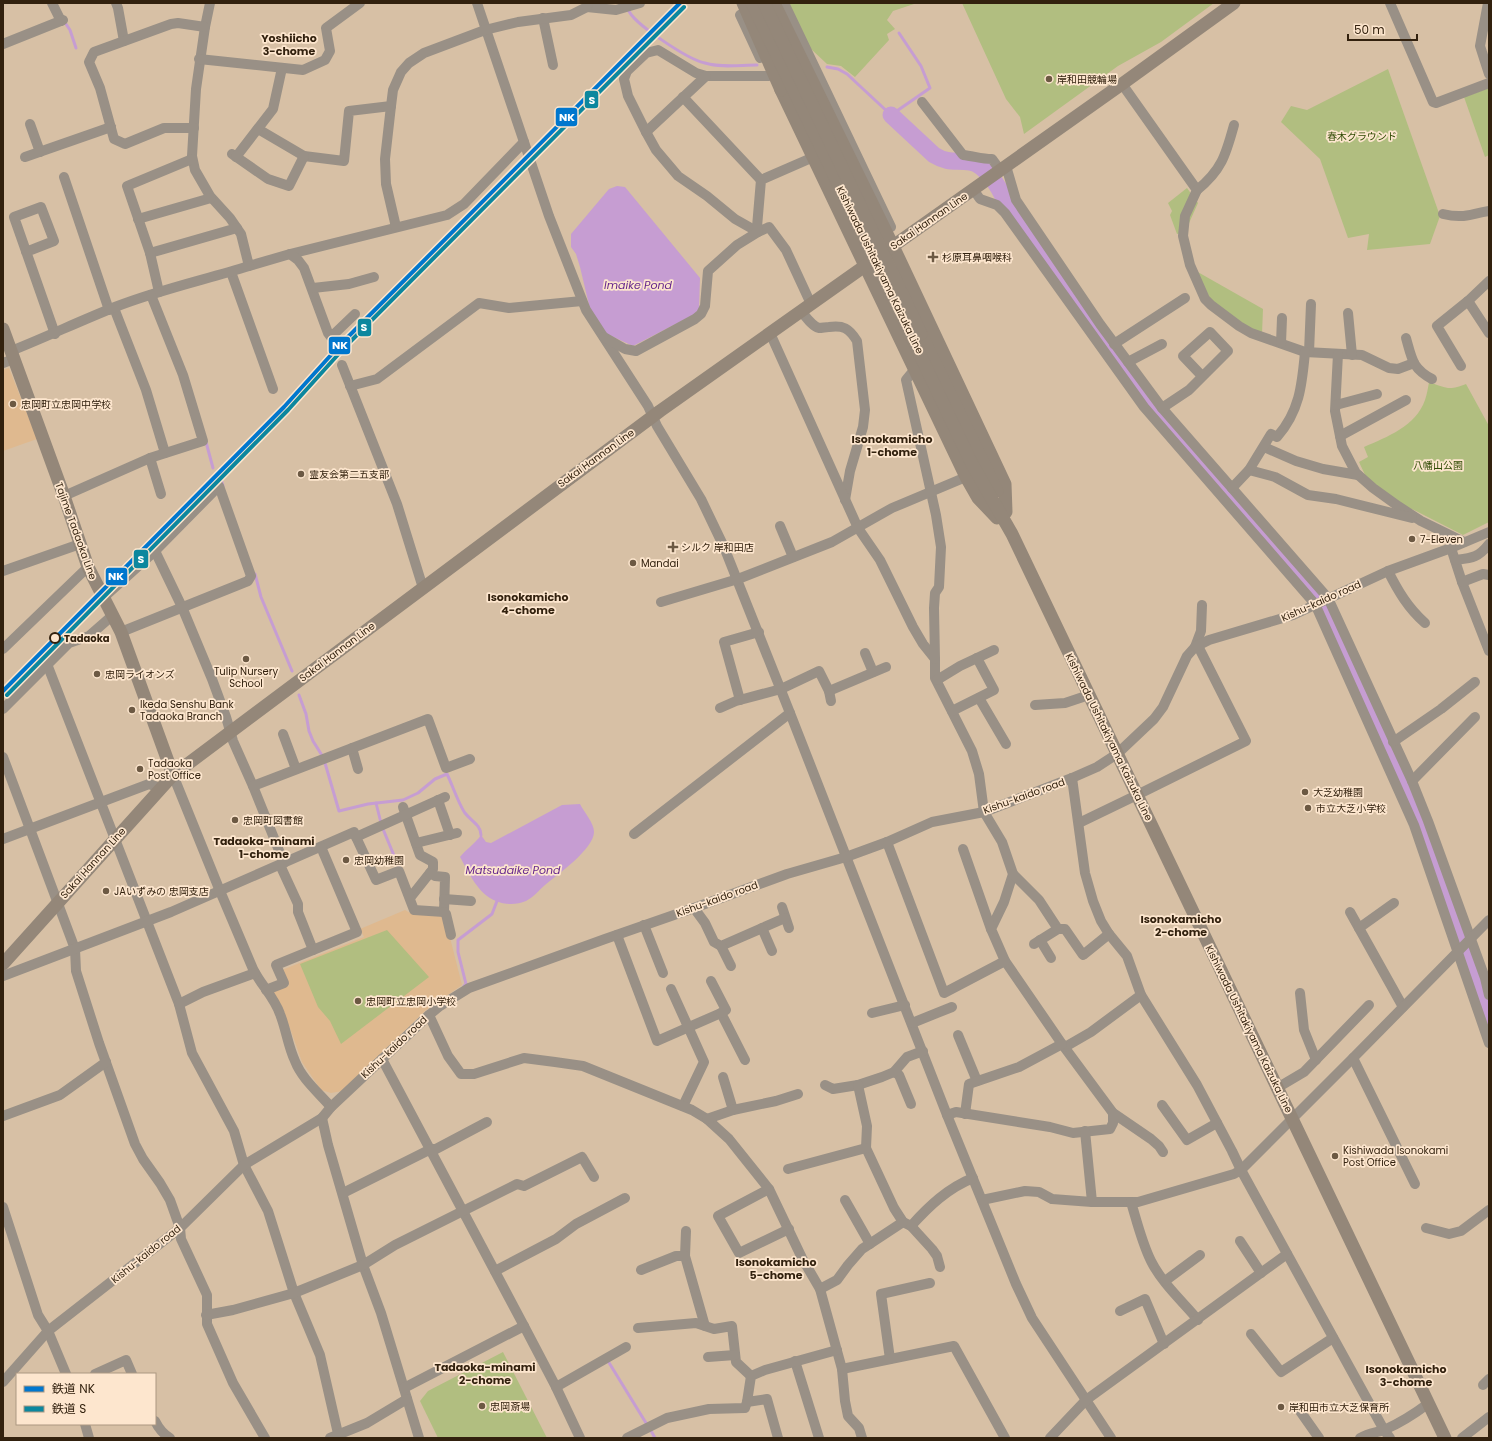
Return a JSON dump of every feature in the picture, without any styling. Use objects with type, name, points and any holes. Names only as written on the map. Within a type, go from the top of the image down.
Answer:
[{"type":"main road","points":[[742,3],[781,90],[966,477],[978,498],[1012,534]]},
{"type":"main road","name":"Kishiwada Ushitakiyama Kaizuka Line","points":[[752,3],[1006,512],[1012,534]]},
{"type":"main road","name":"Kishiwada Ushitakiyama Kaizuka Line","points":[[764,3],[917,336],[972,464],[1012,534],[1445,1438]]},
{"type":"main road","points":[[774,3],[893,246],[1005,484],[1006,512]]},
{"type":"main road","name":"Sakai Hannan Line","points":[[3,964],[173,775],[653,416],[1234,3]]},
{"type":"main road","name":"Tajime Tadaoka Line","points":[[3,329],[9,358],[64,496],[88,567],[121,632],[173,775]]},
{"type":"street","points":[[3,44],[62,20],[52,3]]},
{"type":"street","points":[[116,3],[124,41]]},
{"type":"street","points":[[210,3],[204,27],[199,59],[192,159],[195,170],[211,198],[230,218],[241,234],[249,266]]},
{"type":"street","points":[[199,59],[303,70],[325,60],[330,51],[326,28],[360,3]]},
{"type":"street","points":[[477,3],[549,216],[582,301],[586,310],[648,406],[701,499],[738,579],[846,857],[1016,1284],[1032,1318],[1111,1438]]},
{"type":"street","points":[[396,227],[386,184],[385,160],[393,90],[402,72],[409,63],[424,53],[486,30],[518,22],[571,14],[588,5],[616,10],[640,3]]},
{"type":"street","points":[[764,3],[740,15],[854,256],[865,266]]},
{"type":"street","points":[[784,3],[892,229],[893,246]]},
{"type":"street","points":[[1390,3],[1433,102],[1436,103],[1489,83]]},
{"type":"street","points":[[1488,3],[1480,46],[1489,74]]},
{"type":"street","points":[[543,18],[554,65]]},
{"type":"street","points":[[194,128],[164,128],[125,144],[114,139],[100,88],[90,62],[94,52],[171,24],[178,23],[204,27]]},
{"type":"street","points":[[758,232],[735,219],[707,196],[678,176],[656,150],[628,96],[624,80],[628,71],[646,53],[658,50],[686,68],[706,76],[769,76]]},
{"type":"street","points":[[282,68],[273,109],[258,129],[234,155],[268,179],[290,186],[304,156]]},
{"type":"street","points":[[646,132],[706,76]]},
{"type":"street","points":[[1122,84],[1197,190]]},
{"type":"street","points":[[683,97],[761,180],[757,227],[758,232]]},
{"type":"street","points":[[258,129],[304,156],[344,162],[349,111],[390,106]]},
{"type":"street","points":[[923,108],[944,139],[963,155],[983,159],[992,159],[1001,170],[1016,200],[1114,344],[1162,408],[1232,488],[1321,601],[1412,781],[1428,821],[1464,945],[1489,1042]]},
{"type":"street","points":[[30,124],[40,152]]},
{"type":"street","points":[[1234,125],[1225,155],[1219,168],[1210,179],[1197,190],[1185,216],[1183,236],[1190,264],[1205,299],[1210,305],[1251,333],[1307,352],[1362,355],[1389,368],[1398,369],[1414,363]]},
{"type":"street","points":[[25,157],[111,127]]},
{"type":"street","points":[[9,358],[55,334],[111,309],[155,293],[290,254],[447,215],[464,204],[524,142]]},
{"type":"street","points":[[64,496],[150,458],[203,441],[183,374],[155,293],[150,253],[127,186],[192,159]]},
{"type":"street","points":[[761,180],[809,159]]},
{"type":"street","points":[[64,177],[111,309],[146,390],[165,453]]},
{"type":"street","points":[[975,188],[980,198],[996,205],[1005,213],[1144,407],[1321,601],[1464,945],[1489,995]]},
{"type":"street","points":[[138,219],[211,198]]},
{"type":"street","points":[[26,252],[54,241],[41,207],[14,217],[26,252],[55,334]]},
{"type":"street","points":[[1444,214],[1457,217],[1469,216],[1489,211]]},
{"type":"street","points":[[604,337],[626,349],[636,351],[695,319],[701,314],[705,306],[708,271],[737,245],[769,227],[786,250],[814,325],[820,328],[837,326],[844,327],[852,332],[857,341],[865,410],[863,427],[850,471],[845,500]]},
{"type":"street","points":[[150,253],[237,228]]},
{"type":"street","points":[[290,254],[302,264],[313,288],[328,333],[331,337],[355,314]]},
{"type":"street","points":[[231,272],[274,390]]},
{"type":"street","points":[[313,288],[349,284],[374,277]]},
{"type":"street","points":[[1461,366],[1437,326],[1468,301],[1489,281]]},
{"type":"street","points":[[1114,344],[1185,298]]},
{"type":"street","points":[[350,386],[378,380],[479,303],[509,308],[582,301]]},
{"type":"street","points":[[1468,301],[1489,333]]},
{"type":"street","points":[[1232,488],[1249,470],[1271,434],[1277,437],[1288,424],[1295,409],[1302,388],[1311,304]]},
{"type":"street","points":[[1348,313],[1352,355]]},
{"type":"street","points":[[1281,343],[1282,318]]},
{"type":"street","points":[[1090,331],[1100,324]]},
{"type":"street","points":[[1162,408],[1189,390],[1228,351],[1210,332],[1183,356],[1202,376]]},
{"type":"street","points":[[770,333],[858,528],[880,560],[913,627],[936,659]]},
{"type":"street","points":[[1406,338],[1414,363],[1422,374],[1432,379]]},
{"type":"street","points":[[1128,362],[1162,344]]},
{"type":"street","points":[[1338,354],[1335,411],[1342,446],[1358,475],[1372,488],[1422,521],[1464,542]]},
{"type":"street","points":[[342,365],[397,504],[422,588]]},
{"type":"street","points":[[915,369],[906,380],[936,515],[941,547],[939,587],[935,594],[934,608],[937,680],[972,751],[979,774],[984,812],[1002,842],[1013,874],[1039,900],[1058,929]]},
{"type":"street","points":[[1336,405],[1377,394]]},
{"type":"street","points":[[1340,436],[1406,400]]},
{"type":"street","points":[[1264,447],[1296,461],[1323,469],[1358,475]]},
{"type":"street","points":[[150,458],[161,494]]},
{"type":"street","points":[[1249,470],[1275,477],[1308,495],[1336,499],[1422,521]]},
{"type":"street","points":[[661,602],[738,579],[832,542],[892,508],[966,477]]},
{"type":"street","points":[[103,598],[155,551],[219,486],[251,576],[248,581],[121,632]]},
{"type":"street","points":[[780,526],[793,557]]},
{"type":"street","name":"Kishu-kaido road","points":[[3,1382],[48,1331],[180,1228],[244,1165],[322,1118],[331,1107],[429,1015],[440,1006],[469,988],[786,874],[846,857],[887,842],[932,822],[984,812],[1097,767],[1117,754],[1154,719],[1164,707],[1187,656],[1196,646],[1209,640],[1293,615],[1388,571],[1451,548],[1489,532]]},
{"type":"street","points":[[3,571],[80,544]]},
{"type":"street","points":[[1455,560],[1472,558],[1479,555],[1489,544]]},
{"type":"street","points":[[1451,548],[1462,582],[1489,651]]},
{"type":"street","points":[[155,551],[182,607],[212,679],[231,731],[233,741],[253,786],[298,904],[298,912],[313,950]]},
{"type":"street","points":[[3,649],[88,567]]},
{"type":"street","points":[[1388,571],[1407,604],[1425,623]]},
{"type":"street","points":[[1462,582],[1483,574],[1489,575]]},
{"type":"street","points":[[1078,823],[1246,741],[1196,646],[1200,630],[1202,605]]},
{"type":"street","points":[[3,709],[69,642],[89,636],[113,615]]},
{"type":"street","points":[[740,700],[724,642],[759,632]]},
{"type":"street","points":[[937,680],[994,650]]},
{"type":"street","points":[[865,653],[874,672]]},
{"type":"street","points":[[952,711],[994,690],[977,658]]},
{"type":"street","points":[[47,664],[179,1004],[192,1053],[234,1131],[244,1165],[268,1211],[294,1293],[320,1355],[336,1437],[366,1423],[407,1399]]},
{"type":"street","points":[[720,708],[740,700],[781,689],[819,671],[830,696],[886,667]]},
{"type":"street","points":[[1393,742],[1441,709],[1475,682]]},
{"type":"street","points":[[1035,705],[1065,703],[1089,695]]},
{"type":"street","points":[[979,698],[1006,744]]},
{"type":"street","points":[[634,834],[790,713]]},
{"type":"street","points":[[1412,781],[1475,717]]},
{"type":"street","points":[[253,786],[428,719],[446,768],[470,759]]},
{"type":"street","points":[[283,734],[296,769]]},
{"type":"street","points":[[352,748],[358,769]]},
{"type":"street","points":[[3,757],[75,949],[76,971],[135,1144],[170,1200],[180,1228],[181,1239],[207,1295],[207,1324],[232,1383],[265,1438]]},
{"type":"street","points":[[173,775],[255,973],[274,1000],[281,1015],[295,1063],[307,1082],[331,1107]]},
{"type":"street","points":[[1072,778],[1086,873],[1093,901],[1101,921],[1109,934],[1127,956],[1141,995],[1197,1085],[1241,1170],[1387,1434]]},
{"type":"street","points":[[3,839],[149,784],[160,788]]},
{"type":"street","points":[[356,837],[404,811],[441,799],[454,834],[416,843]]},
{"type":"street","points":[[404,811],[420,855],[433,862],[433,869],[410,898]]},
{"type":"street","points":[[3,976],[220,891],[354,832],[376,880],[399,871],[414,910],[444,912]]},
{"type":"street","points":[[887,842],[944,993],[1005,961]]},
{"type":"street","points":[[266,990],[284,983],[276,965],[357,932],[321,846]]},
{"type":"street","points":[[963,849],[991,929],[1005,961],[1063,1046],[1113,1113],[1160,1146],[1163,1152]]},
{"type":"street","points":[[430,873],[434,876],[445,877],[444,912],[446,914],[451,935]]},
{"type":"street","points":[[991,929],[1004,902],[1013,874]]},
{"type":"street","points":[[444,899],[471,901]]},
{"type":"street","points":[[1359,928],[1394,903]]},
{"type":"street","points":[[782,907],[789,928]]},
{"type":"street","points":[[694,908],[705,923],[714,942],[721,946],[731,966]]},
{"type":"street","points":[[1350,912],[1403,1007]]},
{"type":"street","points":[[721,946],[785,918]]},
{"type":"street","points":[[982,1200],[1025,1191],[1039,1192],[1052,1199],[1092,1202],[1131,1202],[1154,1198],[1241,1170],[1489,920]]},
{"type":"street","points":[[644,926],[663,973]]},
{"type":"street","points":[[762,928],[772,952]]},
{"type":"street","points":[[1051,958],[1037,942],[1058,929],[1065,929],[1083,955],[1109,934]]},
{"type":"street","points":[[617,935],[658,1041],[726,1010],[711,981]]},
{"type":"street","points":[[179,1004],[203,992],[255,973]]},
{"type":"street","points":[[671,989],[704,1062],[683,1106]]},
{"type":"street","points":[[1300,993],[1304,1030],[1316,1060]]},
{"type":"street","points":[[965,1114],[969,1084],[1019,1067],[1091,1032],[1141,995]]},
{"type":"street","points":[[872,1013],[905,1005]]},
{"type":"street","points":[[1277,1088],[1304,1072],[1369,1005]]},
{"type":"street","points":[[912,1023],[952,1007]]},
{"type":"street","points":[[721,1013],[745,1060]]},
{"type":"street","points":[[429,1015],[448,1056],[461,1074],[474,1074],[524,1058],[583,1066],[692,1110],[707,1119],[729,1139],[769,1189],[802,1258],[820,1289],[842,1369],[848,1416],[859,1428],[862,1438]]},
{"type":"street","points":[[958,1035],[977,1081]]},
{"type":"street","points":[[825,1085],[833,1089],[858,1085],[882,1077],[894,1072],[907,1057],[923,1051]]},
{"type":"street","points":[[1353,1058],[1415,1184]]},
{"type":"street","points":[[382,1059],[556,1387],[580,1438]]},
{"type":"street","points":[[3,1116],[60,1095],[106,1062]]},
{"type":"street","points":[[894,1072],[899,1075],[911,1104]]},
{"type":"street","points":[[723,1077],[733,1110]]},
{"type":"street","points":[[858,1085],[867,1126],[866,1148],[894,1208],[907,1224],[932,1249],[937,1256],[940,1267]]},
{"type":"street","points":[[707,1119],[733,1110],[798,1094]]},
{"type":"street","points":[[1162,1104],[1187,1140],[1217,1123]]},
{"type":"street","points":[[948,1115],[956,1112],[1073,1132],[1110,1129],[1113,1123],[1113,1113]]},
{"type":"street","points":[[322,1118],[328,1145],[363,1265],[381,1313],[419,1438]]},
{"type":"street","points":[[343,1193],[431,1149],[436,1149],[487,1122]]},
{"type":"street","points":[[1085,1131],[1092,1202]]},
{"type":"street","points":[[788,1169],[866,1148]]},
{"type":"street","points":[[206,1315],[233,1310],[294,1293],[363,1265],[395,1245],[462,1210],[517,1184],[524,1186],[582,1157],[594,1177]]},
{"type":"street","points":[[820,1289],[838,1280],[848,1265],[862,1249],[907,1224],[961,1183],[973,1178]]},
{"type":"street","points":[[769,1189],[718,1216],[738,1253],[788,1229]]},
{"type":"street","points":[[495,1271],[556,1239],[576,1224],[625,1198]]},
{"type":"street","points":[[844,1200],[870,1244]]},
{"type":"street","points":[[1131,1202],[1151,1262],[1198,1320]]},
{"type":"street","points":[[3,1206],[38,1315],[48,1331],[66,1373]]},
{"type":"street","points":[[1426,1228],[1449,1234],[1461,1231],[1489,1210]]},
{"type":"street","points":[[686,1231],[685,1256],[705,1326]]},
{"type":"street","points":[[1240,1241],[1261,1273]]},
{"type":"street","points":[[1050,1438],[1086,1400],[1287,1254]]},
{"type":"street","points":[[1165,1281],[1200,1255]]},
{"type":"street","points":[[641,1270],[676,1256],[685,1256]]},
{"type":"street","points":[[890,1359],[881,1294],[930,1283]]},
{"type":"street","points":[[1120,1311],[1145,1300],[1164,1344]]},
{"type":"street","points":[[638,1328],[696,1323],[714,1329],[732,1326],[736,1362],[751,1376]]},
{"type":"street","points":[[404,1388],[524,1326]]},
{"type":"street","points":[[1251,1334],[1281,1372],[1333,1338]]},
{"type":"street","points":[[842,1369],[954,1346],[1005,1438]]},
{"type":"street","points":[[556,1387],[626,1347]]},
{"type":"street","points":[[751,1376],[765,1370],[837,1350]]},
{"type":"street","points":[[708,1357],[735,1355]]},
{"type":"street","points":[[97,1373],[126,1360],[132,1373]]},
{"type":"street","points":[[795,1361],[819,1438]]},
{"type":"street","points":[[627,1438],[667,1418],[709,1409],[745,1408],[751,1376]]},
{"type":"street","points":[[747,1402],[767,1399],[778,1438]]},
{"type":"street","points":[[1360,1438],[1370,1433],[1387,1434],[1428,1404]]},
{"type":"street","points":[[1300,1411],[1319,1438]]},
{"type":"street","points":[[1462,1438],[1489,1417]]},
{"type":"street","points":[[156,1423],[164,1434],[170,1438]]},
{"type":"street","points":[[85,1425],[89,1438]]},
{"type":"shaded area","name":"忠岡町立忠岡中学校","points":[[9,368],[37,439],[3,451],[3,370]]},
{"type":"shaded area","name":"忠岡町立忠岡小学校","points":[[405,910],[410,913],[444,914],[462,985],[425,1011],[342,1091],[331,1093],[321,1090],[302,1062],[291,1031],[273,991],[289,986],[282,970],[364,937],[360,929]]},
{"type":"green space","points":[[787,3],[917,3],[893,11],[887,20],[895,29],[887,34],[889,40],[855,77],[841,66],[827,64],[810,48]]},
{"type":"green space","name":"岸和田競輪場","points":[[962,3],[1214,3],[1161,42],[1118,66],[1024,134],[1020,117],[1006,99]]},
{"type":"green space","name":"春木グラウンド","points":[[1388,69],[1440,216],[1430,244],[1367,250],[1369,234],[1348,238],[1320,159],[1281,122],[1291,106],[1307,110]]},
{"type":"green space","points":[[1489,88],[1489,155],[1485,157],[1464,97]]},
{"type":"green space","points":[[1187,188],[1198,203],[1185,232],[1177,234],[1170,215],[1172,211],[1168,203]]},
{"type":"green space","points":[[1196,271],[1263,309],[1262,334],[1252,331],[1213,304]]},
{"type":"green space","name":"八幡山公園","points":[[1429,382],[1448,388],[1466,384],[1489,426],[1489,522],[1463,535],[1414,510],[1391,502],[1366,477],[1359,462],[1368,457],[1364,447],[1400,430],[1415,417],[1425,400]]},
{"type":"green space","points":[[387,930],[429,977],[341,1044],[330,1021],[318,1007],[300,964]]},
{"type":"green space","points":[[503,1352],[547,1438],[438,1438],[420,1401],[428,1391]]},
{"type":"water","name":"Imaike Pond","points":[[617,186],[625,187],[700,278],[699,309],[695,314],[633,346],[607,334],[590,309],[580,267],[576,254],[571,247],[571,234],[609,189]]},
{"type":"water","name":"Matsudaike Pond","points":[[580,804],[594,829],[592,839],[582,854],[534,895],[522,902],[507,904],[490,898],[479,888],[460,857],[481,835],[486,842],[491,843],[562,805]]},
{"type":"waterway","points":[[628,9],[639,23],[662,40],[697,60],[711,65],[757,65]]},
{"type":"waterway","points":[[66,24],[70,30],[76,48]]},
{"type":"waterway","points":[[827,67],[838,69],[847,74],[891,115],[930,88],[921,66],[899,33]]},
{"type":"waterway","points":[[891,115],[934,155],[948,161],[970,162],[976,164],[991,177],[996,183],[1005,201],[1123,369],[1152,407],[1317,594],[1325,606],[1411,802],[1453,908],[1489,1018]]},
{"type":"waterway","points":[[206,442],[213,468]]},
{"type":"waterway","points":[[220,476],[223,486]]},
{"type":"waterway","points":[[255,574],[261,597],[292,671]]},
{"type":"waterway","points":[[299,695],[306,714],[309,731],[313,741],[323,757]]},
{"type":"waterway","points":[[325,763],[339,811],[368,804],[403,800],[418,793],[435,779],[447,774],[463,809],[467,816],[478,826],[481,835]]},
{"type":"waterway","points":[[376,803],[381,823]]},
{"type":"waterway","points":[[383,829],[400,870]]},
{"type":"waterway","points":[[464,986],[466,984],[458,952],[458,940],[492,914],[497,901]]},
{"type":"waterway","points":[[608,1361],[646,1423]]},
{"type":"waterway","points":[[650,1429],[655,1438]]},
{"type":"rail line","name":"NK","points":[[3,691],[284,407],[340,345],[680,3]]},
{"type":"rail line","name":"S","points":[[7,695],[288,410],[344,348],[684,7]]},
{"type":"place","name":"岸和田競輪場","points":[[1049,79]]},
{"type":"place","name":"杉原耳鼻咽喉科","points":[[933,257]]},
{"type":"place","name":"忠岡町立忠岡中学校","points":[[13,404]]},
{"type":"place","name":"霊友会第二五支部","points":[[301,474]]},
{"type":"place","name":"7-Eleven","points":[[1412,539]]},
{"type":"place","name":"シルク 岸和田店","points":[[673,547]]},
{"type":"place","name":"Mandai","points":[[633,563]]},
{"type":"place","name":"Tadaoka","points":[[55,638]]},
{"type":"place","name":"Tulip Nursery School","points":[[246,659]]},
{"type":"place","name":"忠岡ライオンズ","points":[[97,674]]},
{"type":"place","name":"Ikeda Senshu Bank Tadaoka Branch","points":[[132,710]]},
{"type":"place","name":"Tadaoka Post Office","points":[[140,769]]},
{"type":"place","name":"大芝幼稚園","points":[[1305,792]]},
{"type":"place","name":"市立大芝小学校","points":[[1308,808]]},
{"type":"place","name":"忠岡町図書館","points":[[235,820]]},
{"type":"place","name":"忠岡幼稚園","points":[[346,860]]},
{"type":"place","name":"JAいずみの 忠岡支店","points":[[106,891]]},
{"type":"place","name":"忠岡町立忠岡小学校","points":[[358,1001]]},
{"type":"place","name":"Kishiwada Isonokami Post Office","points":[[1335,1156]]},
{"type":"place","name":"忠岡斎場","points":[[482,1406]]},
{"type":"place","name":"岸和田市立大芝保育所","points":[[1281,1407]]},
{"type":"district","name":"Yoshiicho 3-chome","points":[[289,44]]},
{"type":"district","name":"Isonokamicho 1-chome","points":[[892,445]]},
{"type":"district","name":"Isonokamicho 4-chome","points":[[528,603]]},
{"type":"district","name":"Tadaoka-minami 1-chome","points":[[264,847]]},
{"type":"district","name":"Isonokamicho 2-chome","points":[[1181,925]]},
{"type":"district","name":"Isonokamicho 5-chome","points":[[776,1268]]},
{"type":"district","name":"Tadaoka-minami 2-chome","points":[[485,1373]]},
{"type":"district","name":"Isonokamicho 3-chome","points":[[1406,1375]]}]
